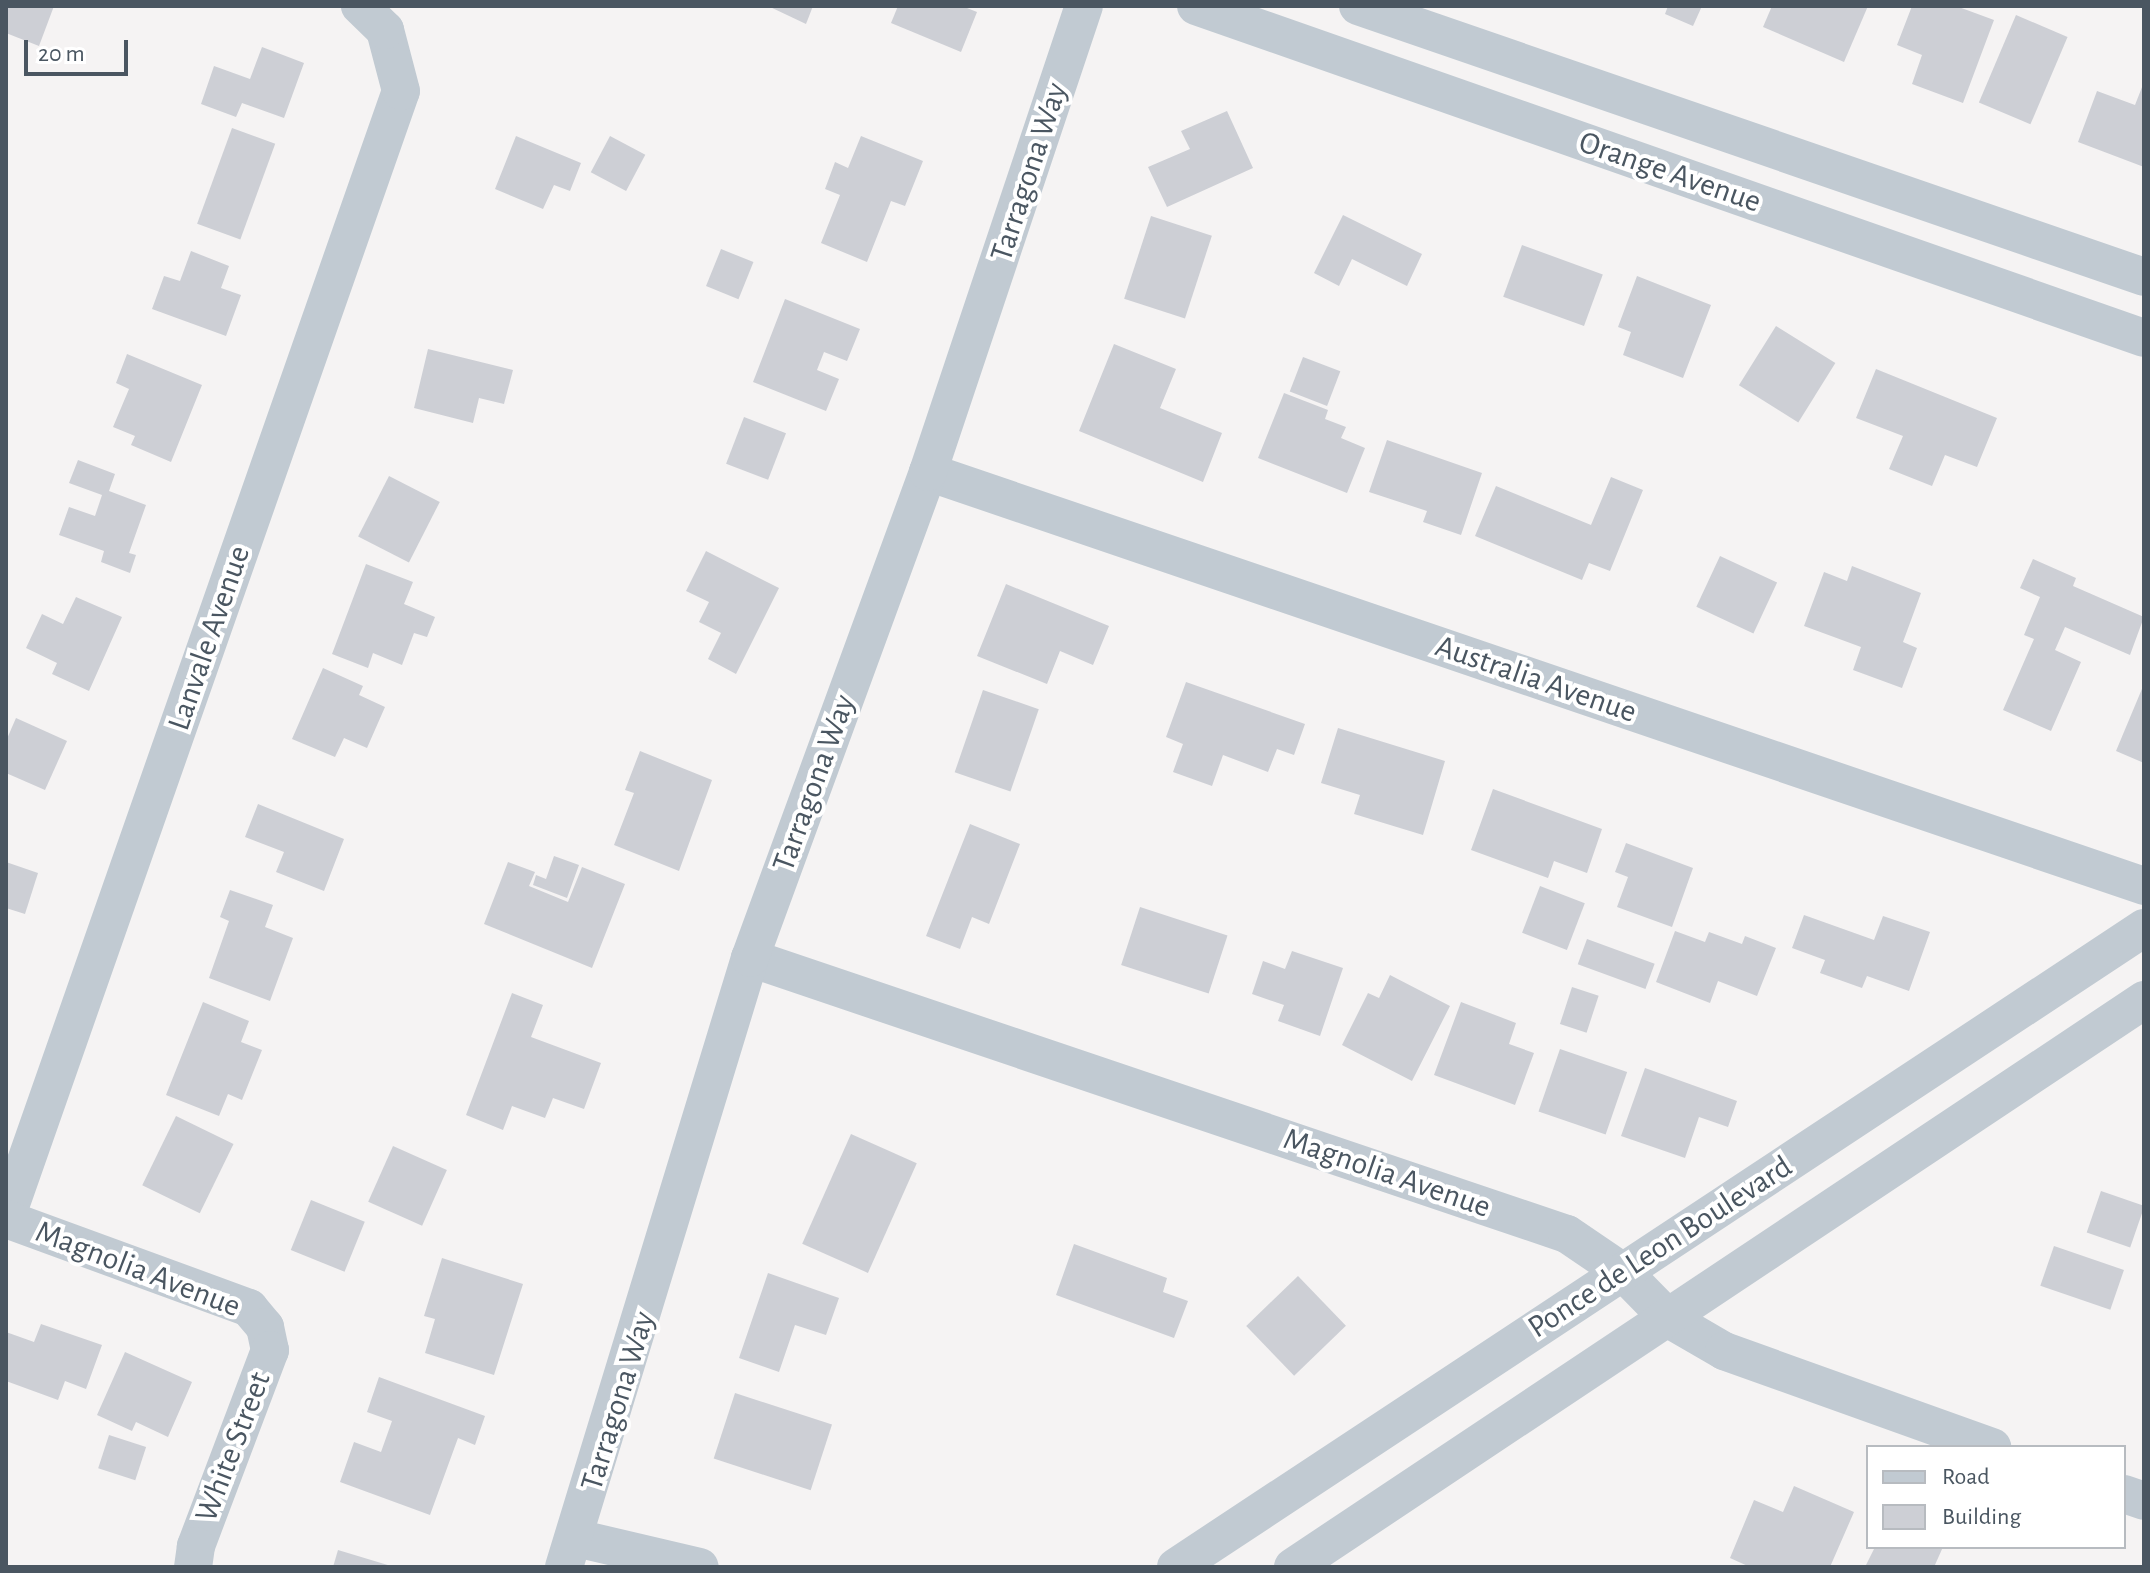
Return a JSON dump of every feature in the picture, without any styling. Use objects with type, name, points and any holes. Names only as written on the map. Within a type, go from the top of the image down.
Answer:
[{"type":"street","name":"Lanvale Avenue","points":[[6,1218],[401,91],[396,57],[385,30],[360,6]]},
{"type":"street","name":"Tarragona Way","points":[[570,1553],[750,958],[928,472],[1084,6]]},
{"type":"street","name":"Orange Avenue","points":[[1196,6],[2144,338]]},
{"type":"street","name":"Orange Avenue","points":[[1358,6],[2144,277]]},
{"type":"street","points":[[1521,120],[1539,68]]},
{"type":"street","points":[[1882,247],[1899,192]]},
{"type":"street","name":"Australia Avenue","points":[[928,472],[2144,886]]},
{"type":"street","name":"Ponce de Leon Boulevard","points":[[1176,1567],[2144,928]]},
{"type":"street","name":"Magnolia Avenue","points":[[750,958],[1567,1234],[1623,1272],[1669,1319],[1724,1351],[1986,1445]]},
{"type":"street","name":"Ponce de Leon Boulevard","points":[[1293,1567],[2144,1000]]},
{"type":"street","name":"Magnolia Avenue","points":[[6,1218],[249,1308],[265,1327]]},
{"type":"street","name":"White Street","points":[[193,1567],[196,1546],[270,1350],[265,1327]]},
{"type":"street","points":[[570,1553],[700,1567]]},
{"type":"building","points":[[6,6],[54,6],[39,46],[6,33]]},
{"type":"building","points":[[768,6],[813,6],[806,24]]},
{"type":"building","points":[[898,6],[962,6],[977,12],[961,52],[891,23]]},
{"type":"building","points":[[1668,6],[1702,6],[1693,26],[1665,14]]},
{"type":"building","points":[[1772,6],[1868,6],[1844,62],[1763,27]]},
{"type":"building","points":[[1912,6],[1956,6],[1994,20],[1963,103],[1912,84],[1922,55],[1897,45]]},
{"type":"building","points":[[2016,15],[2068,37],[2030,124],[1979,102]]},
{"type":"building","points":[[262,47],[304,63],[284,118],[242,103],[236,117],[201,104],[214,66],[250,79]]},
{"type":"building","points":[[2144,82],[2144,167],[2078,142],[2097,91],[2135,105]]},
{"type":"building","points":[[1227,111],[1253,168],[1167,207],[1148,167],[1190,149],[1181,131]]},
{"type":"building","points":[[232,128],[275,144],[240,240],[197,224]]},
{"type":"building","points":[[516,136],[581,163],[570,191],[554,185],[543,209],[495,189]]},
{"type":"building","points":[[610,136],[645,155],[626,191],[591,172]]},
{"type":"building","points":[[861,136],[923,161],[905,206],[891,201],[867,262],[821,243],[840,195],[825,189],[835,162],[848,168]]},
{"type":"building","points":[[1343,215],[1422,254],[1407,286],[1352,259],[1339,286],[1314,273]]},
{"type":"building","points":[[1151,216],[1212,236],[1185,319],[1124,299]]},
{"type":"building","points":[[1522,245],[1603,274],[1584,326],[1503,297]]},
{"type":"building","points":[[721,249],[753,262],[738,299],[706,286]]},
{"type":"building","points":[[191,251],[229,266],[221,288],[241,295],[226,336],[152,309],[164,276],[180,281]]},
{"type":"building","points":[[1637,276],[1711,305],[1683,378],[1623,355],[1631,332],[1618,327]]},
{"type":"building","points":[[785,299],[860,329],[847,361],[824,352],[817,370],[839,379],[826,411],[753,382]]},
{"type":"building","points":[[1776,326],[1835,363],[1798,422],[1739,385]]},
{"type":"building","points":[[1114,344],[1176,369],[1160,408],[1222,433],[1203,482],[1079,431]]},
{"type":"building","points":[[428,349],[513,370],[504,404],[479,398],[473,423],[414,408]]},
{"type":"building","points":[[127,354],[202,385],[171,462],[131,445],[135,436],[113,427],[129,389],[116,383]]},
{"type":"building","points":[[1303,357],[1340,371],[1327,406],[1290,392]]},
{"type":"building","points":[[1876,369],[1997,418],[1977,467],[1945,455],[1932,486],[1889,469],[1903,436],[1856,418]]},
{"type":"building","points":[[1284,393],[1328,410],[1325,419],[1346,427],[1341,438],[1365,448],[1347,493],[1258,458]]},
{"type":"building","points":[[744,417],[786,433],[768,480],[726,464]]},
{"type":"building","points":[[1387,440],[1482,473],[1461,535],[1423,522],[1427,511],[1369,492]]},
{"type":"building","points":[[78,460],[115,474],[109,491],[146,505],[129,553],[136,555],[130,573],[101,562],[104,551],[59,535],[69,507],[95,516],[102,495],[69,483]]},
{"type":"building","points":[[389,476],[440,502],[409,562],[358,537]]},
{"type":"building","points":[[1611,477],[1643,490],[1610,571],[1589,563],[1582,580],[1475,536],[1496,486],[1591,525]]},
{"type":"building","points":[[706,551],[779,588],[736,674],[708,659],[721,633],[699,622],[709,602],[686,591]]},
{"type":"building","points":[[1720,556],[1777,583],[1753,633],[1696,607]]},
{"type":"building","points":[[2033,559],[2076,578],[2073,586],[2144,617],[2130,655],[2065,627],[2055,650],[2081,662],[2051,731],[2003,710],[2034,639],[2024,635],[2040,597],[2020,588]]},
{"type":"building","points":[[366,564],[413,582],[404,604],[435,617],[427,637],[414,633],[402,665],[373,653],[368,668],[332,654]]},
{"type":"building","points":[[1852,566],[1921,593],[1903,642],[1917,648],[1902,688],[1853,670],[1861,647],[1804,626],[1824,572],[1847,581]]},
{"type":"building","points":[[1006,584],[1109,626],[1093,665],[1060,651],[1047,684],[977,656]]},
{"type":"building","points":[[76,597],[122,617],[89,691],[52,674],[57,663],[26,648],[42,614],[63,624]]},
{"type":"building","points":[[323,668],[363,686],[359,695],[385,707],[367,748],[344,738],[335,757],[292,739]]},
{"type":"building","points":[[1186,682],[1305,724],[1294,755],[1277,749],[1268,772],[1223,755],[1212,786],[1173,772],[1183,744],[1166,737]]},
{"type":"building","points":[[2144,684],[2144,763],[2116,751]]},
{"type":"building","points":[[983,690],[1039,709],[1010,791],[955,772]]},
{"type":"building","points":[[16,718],[67,741],[45,790],[6,773],[6,741]]},
{"type":"building","points":[[1338,728],[1445,761],[1423,835],[1354,814],[1360,795],[1321,783]]},
{"type":"building","points":[[640,751],[712,780],[679,871],[614,845],[634,793],[625,790]]},
{"type":"building","points":[[1493,789],[1602,829],[1587,873],[1554,861],[1548,878],[1471,850]]},
{"type":"building","points":[[258,804],[344,839],[324,891],[276,872],[284,852],[245,837]]},
{"type":"building","points":[[970,824],[1020,844],[989,924],[972,917],[960,949],[926,936]]},
{"type":"building","points":[[1626,843],[1693,868],[1672,927],[1617,907],[1628,877],[1615,872]]},
{"type":"building","points":[[554,856],[579,865],[567,898],[533,885],[536,875],[546,879]]},
{"type":"building","points":[[6,862],[38,873],[25,914],[6,908]]},
{"type":"building","points":[[508,862],[535,872],[529,886],[568,902],[582,867],[625,884],[592,968],[484,924]]},
{"type":"building","points":[[1540,886],[1585,903],[1567,950],[1522,933]]},
{"type":"building","points":[[230,890],[273,905],[265,927],[293,938],[270,1001],[209,978],[229,921],[220,917]]},
{"type":"building","points":[[1140,907],[1227,935],[1209,993],[1121,965]]},
{"type":"building","points":[[1804,915],[1874,940],[1883,916],[1930,932],[1909,991],[1867,976],[1862,988],[1820,973],[1825,960],[1792,948]]},
{"type":"building","points":[[1675,931],[1705,942],[1709,932],[1742,944],[1745,936],[1776,948],[1757,996],[1718,981],[1710,1003],[1656,982]]},
{"type":"building","points":[[1587,939],[1655,964],[1645,989],[1578,964]]},
{"type":"building","points":[[1292,951],[1343,968],[1320,1036],[1278,1021],[1284,1005],[1252,994],[1263,961],[1285,969]]},
{"type":"building","points":[[1390,975],[1450,1006],[1412,1081],[1342,1045],[1368,993],[1379,998]]},
{"type":"building","points":[[1572,987],[1599,996],[1587,1033],[1560,1024]]},
{"type":"building","points":[[512,993],[543,1005],[531,1037],[601,1063],[584,1109],[553,1098],[545,1118],[512,1106],[503,1130],[466,1115]]},
{"type":"building","points":[[203,1002],[249,1021],[241,1042],[262,1050],[242,1100],[228,1094],[219,1116],[166,1095]]},
{"type":"building","points":[[1461,1002],[1516,1023],[1509,1044],[1534,1053],[1515,1105],[1434,1075]]},
{"type":"building","points":[[1560,1049],[1627,1072],[1606,1135],[1539,1111]]},
{"type":"building","points":[[1645,1068],[1737,1101],[1728,1127],[1699,1117],[1685,1158],[1621,1136]]},
{"type":"building","points":[[176,1116],[234,1144],[200,1213],[142,1185]]},
{"type":"building","points":[[851,1134],[917,1163],[868,1273],[802,1244]]},
{"type":"building","points":[[393,1146],[447,1170],[422,1226],[368,1202]]},
{"type":"building","points":[[2101,1191],[2144,1206],[2130,1248],[2087,1233]]},
{"type":"building","points":[[311,1200],[365,1222],[345,1272],[291,1250]]},
{"type":"building","points":[[1074,1244],[1167,1278],[1163,1292],[1188,1301],[1174,1338],[1056,1295]]},
{"type":"building","points":[[2054,1246],[2124,1270],[2110,1310],[2040,1286]]},
{"type":"building","points":[[442,1258],[523,1284],[494,1375],[425,1353],[435,1319],[424,1316]]},
{"type":"building","points":[[768,1273],[839,1298],[826,1335],[795,1325],[779,1372],[739,1358]]},
{"type":"building","points":[[1298,1276],[1346,1326],[1294,1376],[1246,1326]]},
{"type":"building","points":[[41,1324],[102,1345],[86,1389],[65,1381],[58,1400],[6,1381],[6,1332],[34,1342]]},
{"type":"building","points":[[125,1352],[192,1382],[168,1437],[136,1422],[132,1431],[97,1415]]},
{"type":"building","points":[[379,1377],[485,1416],[475,1445],[458,1438],[430,1515],[340,1482],[354,1442],[381,1452],[392,1421],[367,1412]]},
{"type":"building","points":[[735,1393],[832,1425],[811,1490],[714,1459]]},
{"type":"building","points":[[109,1435],[146,1447],[135,1480],[98,1468]]},
{"type":"building","points":[[1794,1486],[1854,1512],[1830,1567],[1750,1567],[1730,1558],[1754,1500],[1783,1512]]},
{"type":"building","points":[[1874,1549],[1942,1549],[1934,1567],[1865,1567]]},
{"type":"building","points":[[338,1550],[391,1566],[333,1567]]}]
